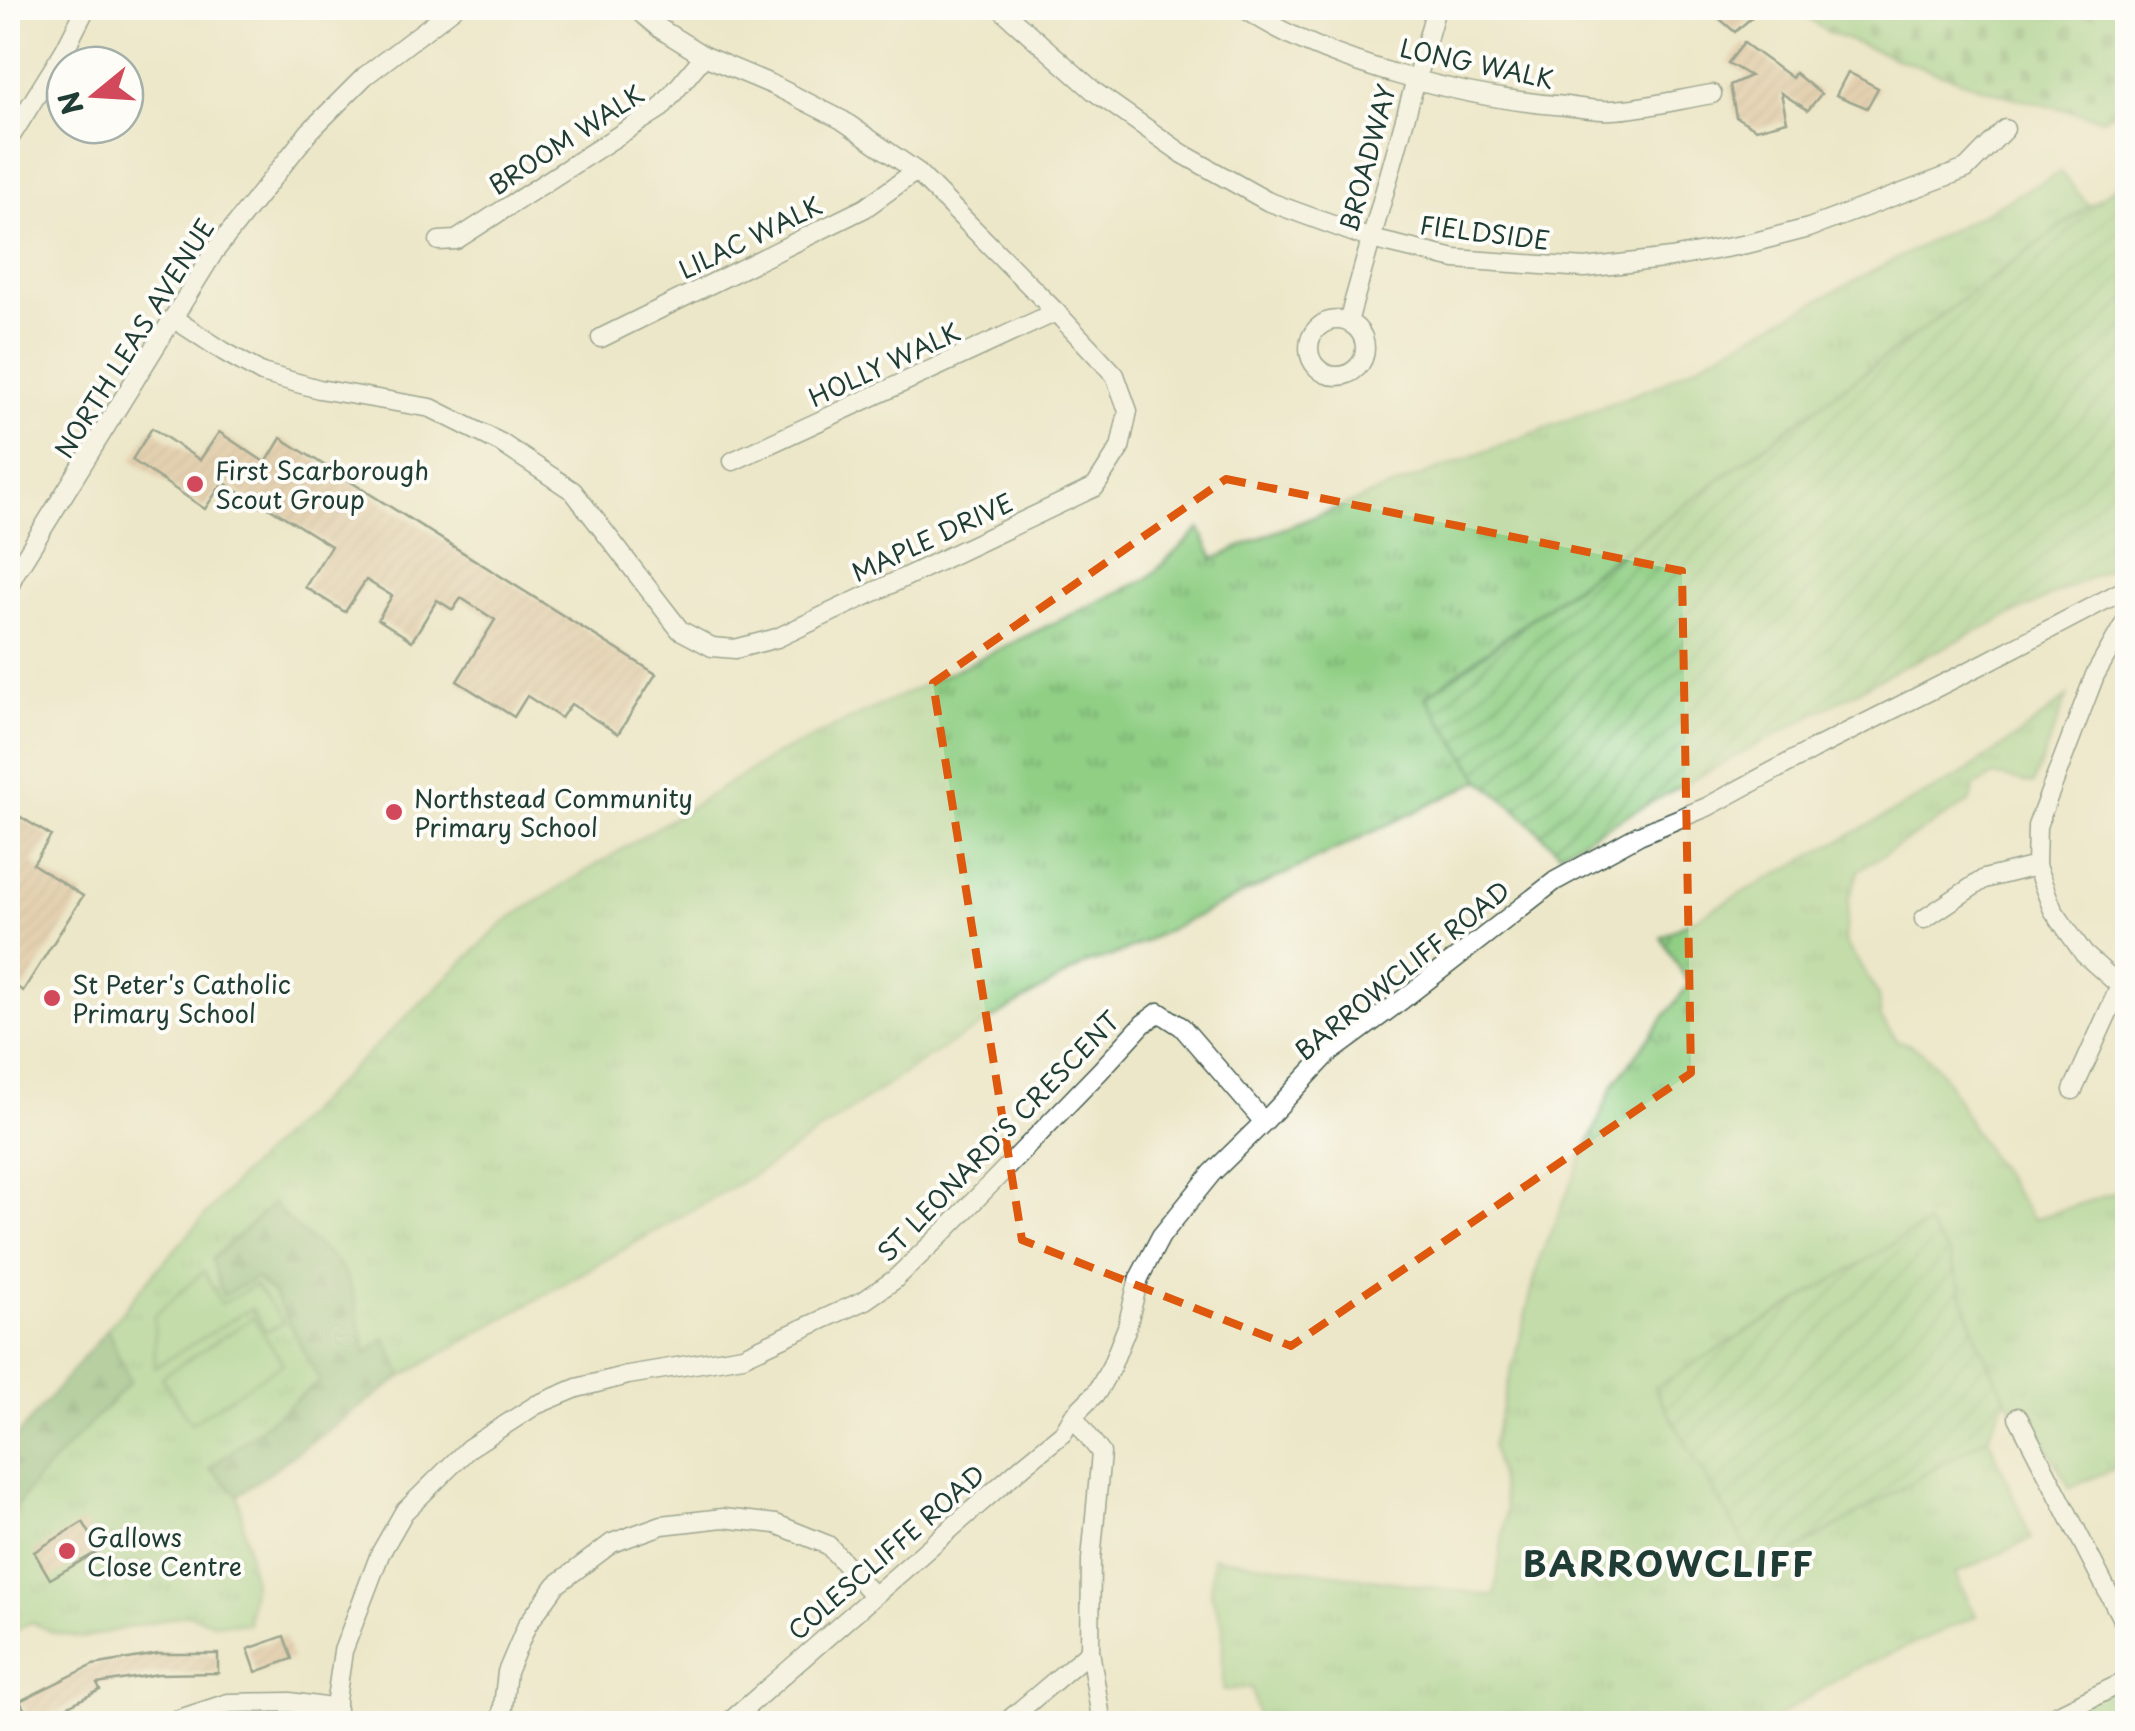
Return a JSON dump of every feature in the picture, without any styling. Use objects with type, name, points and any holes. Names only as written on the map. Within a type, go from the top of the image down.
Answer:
[{"type":"street","points":[[8,141],[86,8]]},
{"type":"street","name":"NORTH LEAS AVENUE","points":[[8,590],[214,252],[309,132],[365,76],[454,8]]},
{"type":"street","name":"MAPLE DRIVE","points":[[173,318],[262,373],[319,389],[431,408],[502,443],[573,491],[680,630],[712,648],[735,649],[777,638],[1095,487],[1120,448],[1128,412],[1114,375],[1056,312],[916,171],[842,120],[704,56],[634,8]]},
{"type":"street","name":"FIELDSIDE","points":[[1000,8],[1095,92],[1183,154],[1267,201],[1371,239],[1456,258],[1584,268],[1671,258],[1810,228],[1966,169],[2005,129]]},
{"type":"street","name":"LONG WALK","points":[[1244,8],[1330,52],[1415,79],[1519,103],[1613,110],[1712,94]]},
{"type":"street","name":"BROADWAY","points":[[1348,322],[1436,8]]},
{"type":"street","name":"BROOM WALK","points":[[439,241],[456,240],[662,108],[704,56]]},
{"type":"street","name":"LILAC WALK","points":[[601,338],[865,208],[916,171]]},
{"type":"street","name":"HOLLY WALK","points":[[733,461],[1056,312]]},
{"type":"street","name":"BARROWCLIFF ROAD","points":[[1073,1416],[1097,1392],[1111,1367],[1127,1327],[1139,1278],[1161,1236],[1212,1173],[1327,1055],[1555,880],[1639,835],[1707,807],[2128,588]]},
{"type":"street","points":[[2073,1090],[2124,988],[2084,954],[2054,910],[2036,866],[2036,826],[2095,675],[2128,618]]},
{"type":"street","points":[[1924,918],[1984,878],[2036,866]]},
{"type":"street","name":"ST LEONARD'S CRESCENT","points":[[337,1716],[343,1651],[380,1554],[404,1512],[469,1448],[536,1405],[576,1388],[628,1375],[743,1356],[865,1300],[894,1280],[943,1233],[1143,1024],[1159,1012],[1182,1027],[1264,1122]]},
{"type":"street","points":[[1073,1416],[1101,1453],[1091,1560],[1090,1651],[1102,1724]]},
{"type":"street","name":"COLESCLIFFE ROAD","points":[[727,1724],[1063,1434],[1073,1416]]},
{"type":"street","points":[[2018,1417],[2128,1630]]},
{"type":"street","points":[[501,1724],[507,1672],[527,1626],[556,1585],[612,1543],[662,1525],[723,1518],[776,1524],[828,1545],[873,1595]]},
{"type":"street","points":[[1004,1724],[1090,1651]]},
{"type":"street","points":[[2038,1724],[2128,1680]]},
{"type":"street","points":[[164,1724],[228,1703],[290,1702],[337,1716]]},
{"type":"highlighted area","points":[[1226,479],[1682,571],[1691,1073],[1291,1346],[1022,1240],[933,683]]},
{"type":"green space","points":[[1793,8],[2127,8],[2127,103],[2104,119],[2008,96],[1829,33]]},
{"type":"green space","points":[[2061,172],[2089,206],[1426,696],[1481,780],[1118,954],[1085,964],[928,1057],[767,1167],[403,1376],[385,1338],[366,1354],[351,1291],[273,1204],[256,1278],[273,1293],[320,1381],[210,1468],[238,1495],[253,1580],[248,1624],[214,1623],[188,1614],[82,1638],[55,1633],[31,1622],[8,1635],[8,1518],[34,1482],[130,1382],[107,1329],[241,1175],[507,920],[775,755],[1147,579],[1200,529],[1214,559],[1267,535],[1656,386]]},
{"type":"green space","points":[[2127,178],[2127,560],[1898,669],[1559,852],[1481,780],[1426,697]]},
{"type":"green space","points":[[2067,697],[2033,784],[1994,775],[1974,787],[1971,801],[1859,870],[1849,898],[1845,942],[1872,983],[1881,1018],[1896,1040],[1925,1054],[1936,1065],[1975,1133],[2033,1219],[2127,1189],[2127,1463],[2070,1488],[2029,1414],[2018,1417],[2006,1398],[1978,1341],[1761,1571],[1988,1436],[2031,1539],[1955,1574],[1976,1616],[1849,1672],[1768,1723],[1259,1724],[1252,1688],[1223,1690],[1223,1626],[1211,1594],[1213,1557],[1495,1596],[1506,1508],[1492,1446],[1541,1255],[1613,1086],[1689,984],[1661,937],[1963,774]]},
{"type":"green space","points":[[274,1203],[344,1272],[366,1354],[385,1338],[403,1376],[238,1495],[210,1468],[320,1381],[274,1294],[255,1278],[223,1296],[212,1259]]},
{"type":"green space","points":[[1926,1224],[1949,1255],[1978,1341],[2006,1398],[1988,1436],[1761,1572],[1654,1388]]},
{"type":"green space","points":[[204,1271],[221,1304],[255,1285],[284,1323],[266,1331],[251,1308],[155,1367],[154,1316]]},
{"type":"green space","points":[[253,1318],[283,1363],[191,1423],[161,1377]]},
{"type":"green space","points":[[107,1329],[130,1382],[34,1482],[8,1518],[8,1447]]},
{"type":"green space","points":[[2127,1680],[2127,1723],[2086,1723],[2077,1705]]},
{"type":"building","points":[[1707,8],[1740,8],[1751,18],[1735,32]]},
{"type":"building","points":[[1744,43],[1792,78],[1795,73],[1821,94],[1808,110],[1781,93],[1787,121],[1756,129],[1736,117],[1730,85],[1750,76],[1728,63]]},
{"type":"building","points":[[1848,72],[1878,88],[1867,108],[1836,95]]},
{"type":"building","points":[[152,428],[200,460],[219,432],[266,463],[281,438],[656,674],[618,734],[571,704],[561,718],[527,696],[514,717],[457,681],[495,620],[461,598],[453,610],[437,600],[412,641],[378,619],[392,596],[366,580],[345,612],[305,587],[331,546],[223,482],[205,509],[132,460]]},
{"type":"building","points":[[8,809],[51,836],[33,864],[83,896],[23,991],[8,981]]},
{"type":"building","name":"Gallows Close Centre","points":[[83,1522],[100,1550],[50,1579],[34,1552]]},
{"type":"building","points":[[284,1636],[292,1659],[256,1672],[248,1649]]},
{"type":"building","points":[[158,1654],[218,1654],[218,1673],[158,1674],[97,1684],[100,1690],[32,1724],[20,1701],[93,1665]]},
{"type":"place","name":"First Scarborough Scout Group","points":[[195,484]]},
{"type":"place","name":"Northstead Community Primary School","points":[[394,812]]},
{"type":"place","name":"St Peter's Catholic Primary School","points":[[52,998]]},
{"type":"place","name":"Gallows Close Centre","points":[[67,1551]]},
{"type":"district","name":"BARROWCLIFF","points":[[1669,1562]]}]
